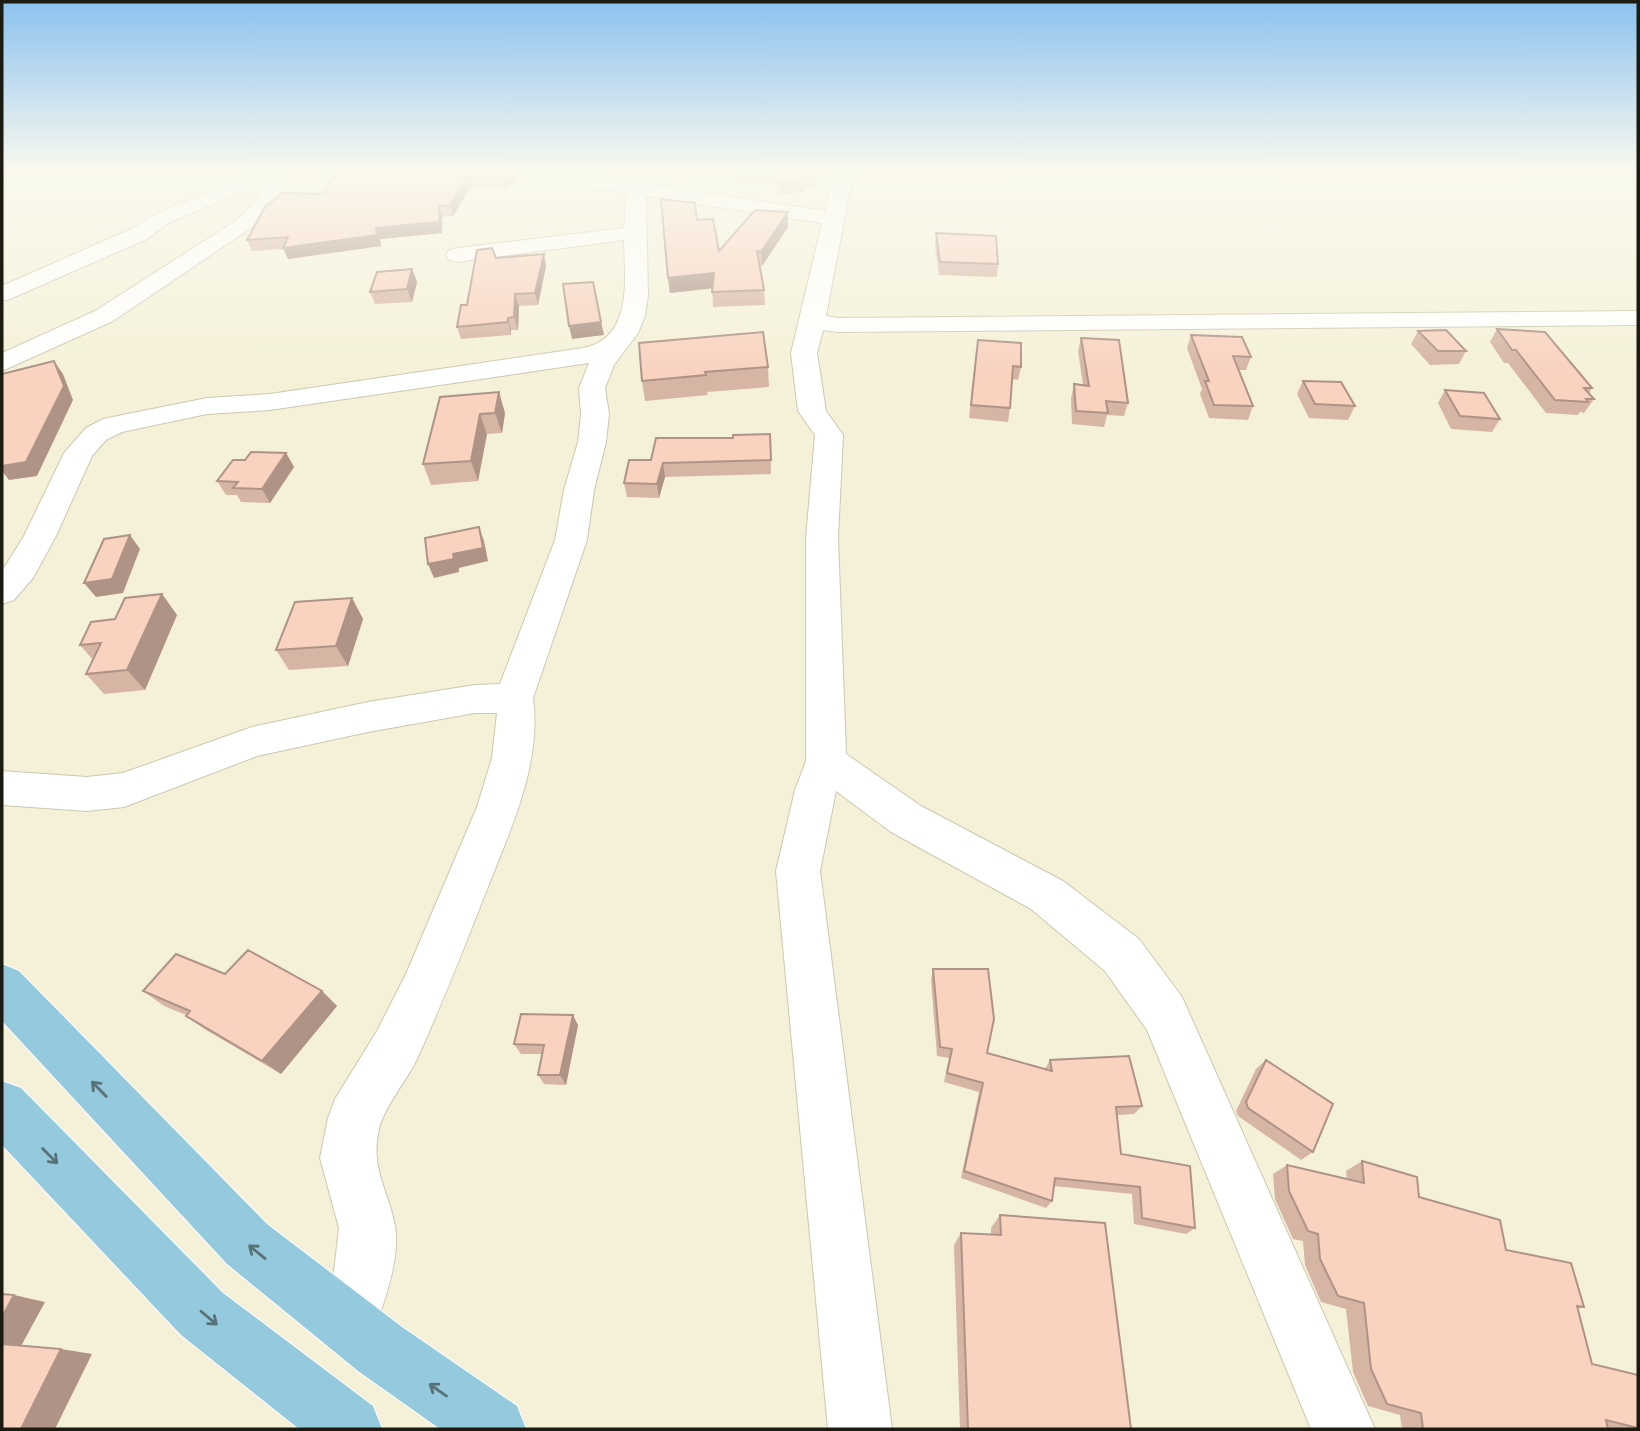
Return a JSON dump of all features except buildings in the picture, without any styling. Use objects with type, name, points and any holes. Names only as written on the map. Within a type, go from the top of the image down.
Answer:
[{"type":"main road","points":[[2,987],[247,1244],[347,1323],[494,1429]]},
{"type":"main road","points":[[2,1107],[202,1314],[350,1429]]},
{"type":"street","points":[[2,294],[126,240]]},
{"type":"street","points":[[2,363],[104,316],[220,240]]},
{"type":"street","points":[[457,255],[579,240]]},
{"type":"street","points":[[347,1323],[363,1271],[367,1228],[347,1158],[354,1118],[395,1049],[424,989],[498,807],[512,758],[517,723],[514,698],[571,540],[579,490],[592,442],[595,414],[592,388],[601,364],[632,320],[636,281],[634,240]]},
{"type":"street","points":[[831,240],[804,353],[812,411],[829,435],[822,538],[826,761],[816,790],[798,872],[860,1429]]},
{"type":"street","points":[[813,321],[838,325],[1638,318]]},
{"type":"street","points":[[2,592],[21,570],[40,536],[79,453],[96,434],[113,425],[207,406],[270,401],[514,366],[593,353],[615,346]]},
{"type":"street","points":[[2,788],[87,794],[124,790],[252,743],[368,717],[475,699],[514,698]]},
{"type":"street","points":[[826,761],[906,819],[1047,895],[1122,955],[1165,1014],[1343,1429]]}]
